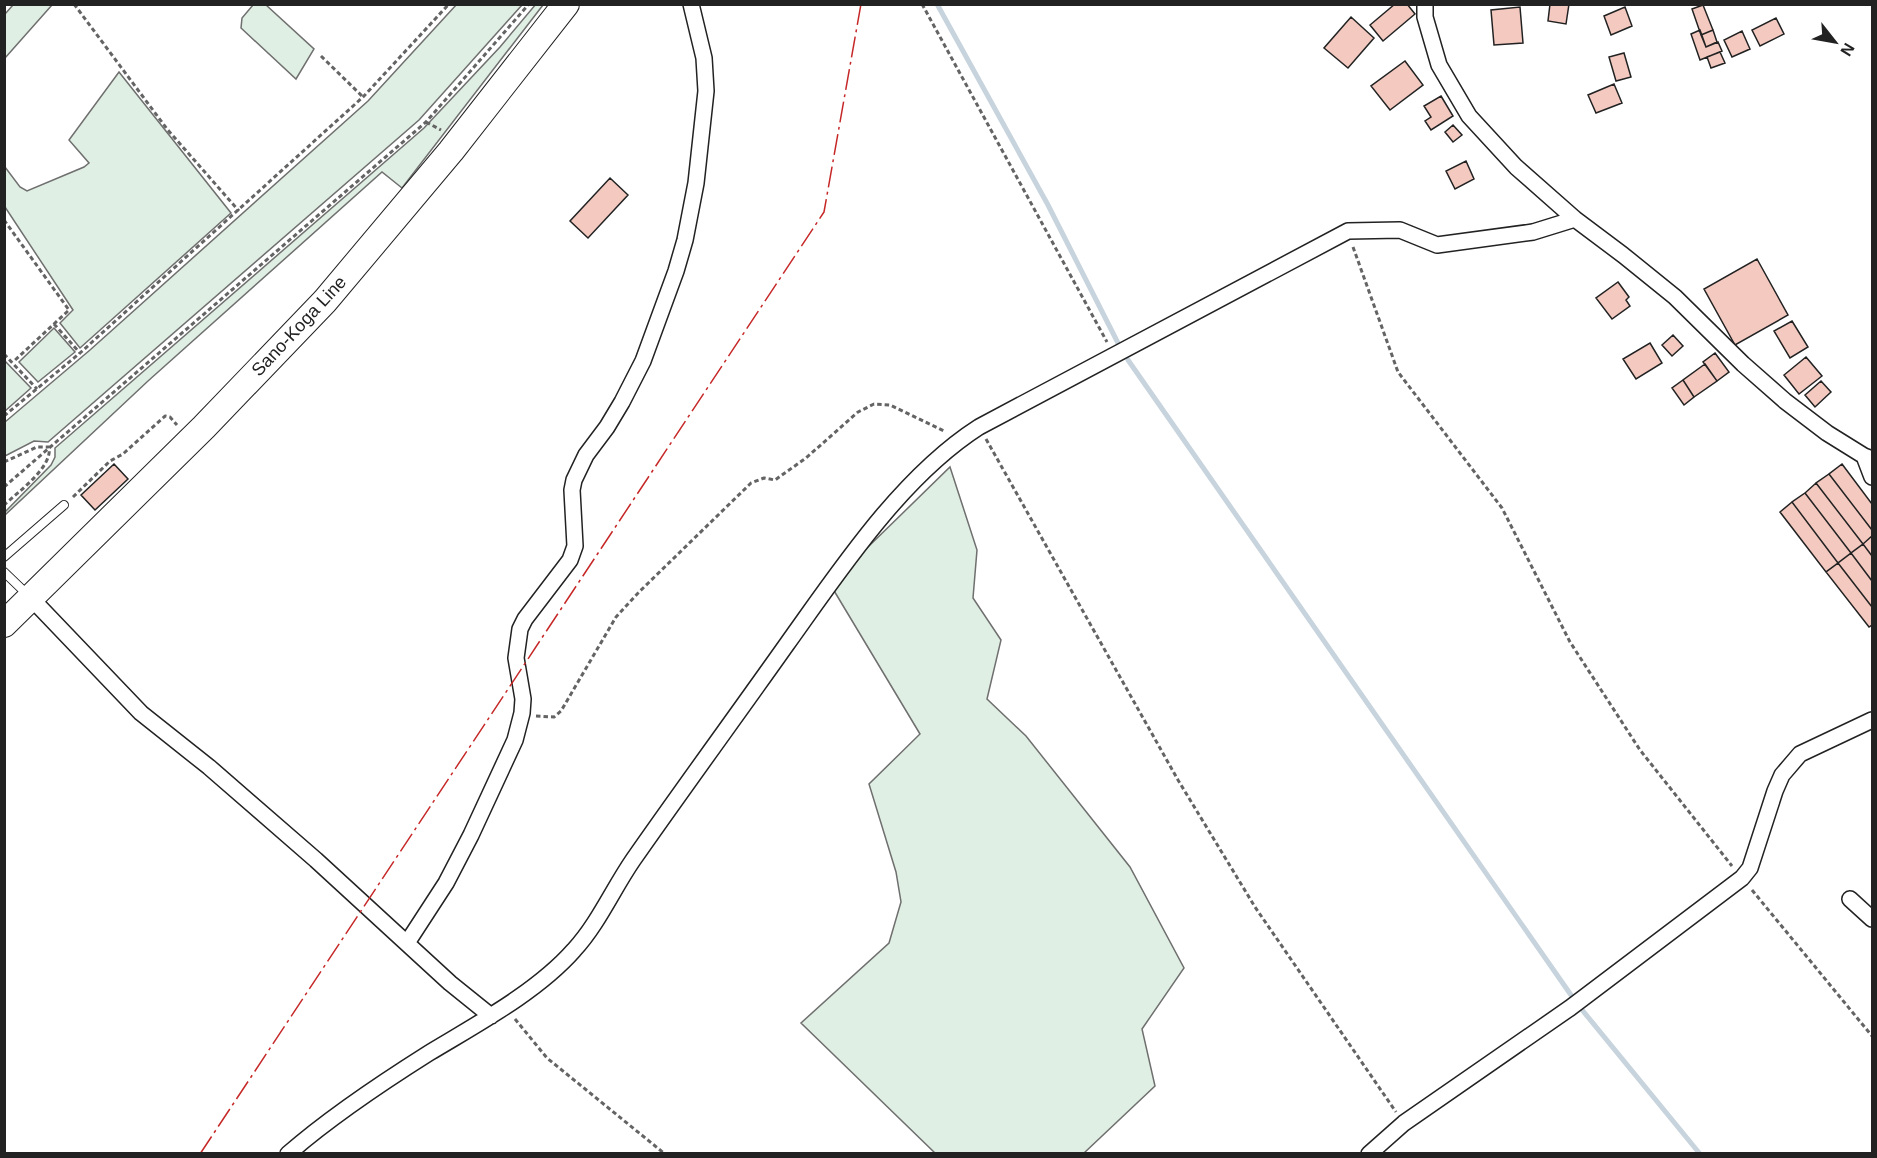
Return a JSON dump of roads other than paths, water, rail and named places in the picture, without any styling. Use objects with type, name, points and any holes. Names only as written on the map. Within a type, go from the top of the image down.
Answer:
[{"type":"main road","name":"Sano-Koga Line","points":[[4,624],[204,427],[325,301],[451,151],[567,4]]},
{"type":"street","points":[[407,943],[446,883],[515,740],[523,699],[516,658],[520,629],[525,619],[570,560],[575,546],[572,490],[574,480],[585,455],[607,427],[643,361],[676,271],[685,240],[696,183],[706,91],[704,58],[696,33],[691,4]]},
{"type":"street","points":[[1425,4],[1425,17],[1439,65],[1468,116],[1516,167],[1575,219],[1675,297],[1743,364],[1785,401],[1827,433],[1868,458],[1872,477]]},
{"type":"street","points":[[288,1154],[310,1135],[418,1060],[491,1016],[558,967],[577,947],[630,864],[864,538],[933,462],[957,441],[979,427],[1348,231],[1400,230],[1437,245],[1533,232],[1575,219]]},
{"type":"street","points":[[31,598],[141,713],[209,767],[316,860],[450,983],[491,1016]]},
{"type":"street","points":[[1369,1154],[1404,1123],[1570,1008],[1742,878],[1750,868],[1782,775],[1800,754],[1872,720]]},
{"type":"street","points":[[1850,899],[1872,919]]},
{"type":"lane","points":[[4,557],[64,505]]},
{"type":"lane","points":[[4,572],[31,598]]},
{"type":"waterway","points":[[937,4],[1048,205],[1119,345]]},
{"type":"waterway","points":[[1128,360],[1571,995]]},
{"type":"waterway","points":[[1583,1011],[1700,1154]]}]
